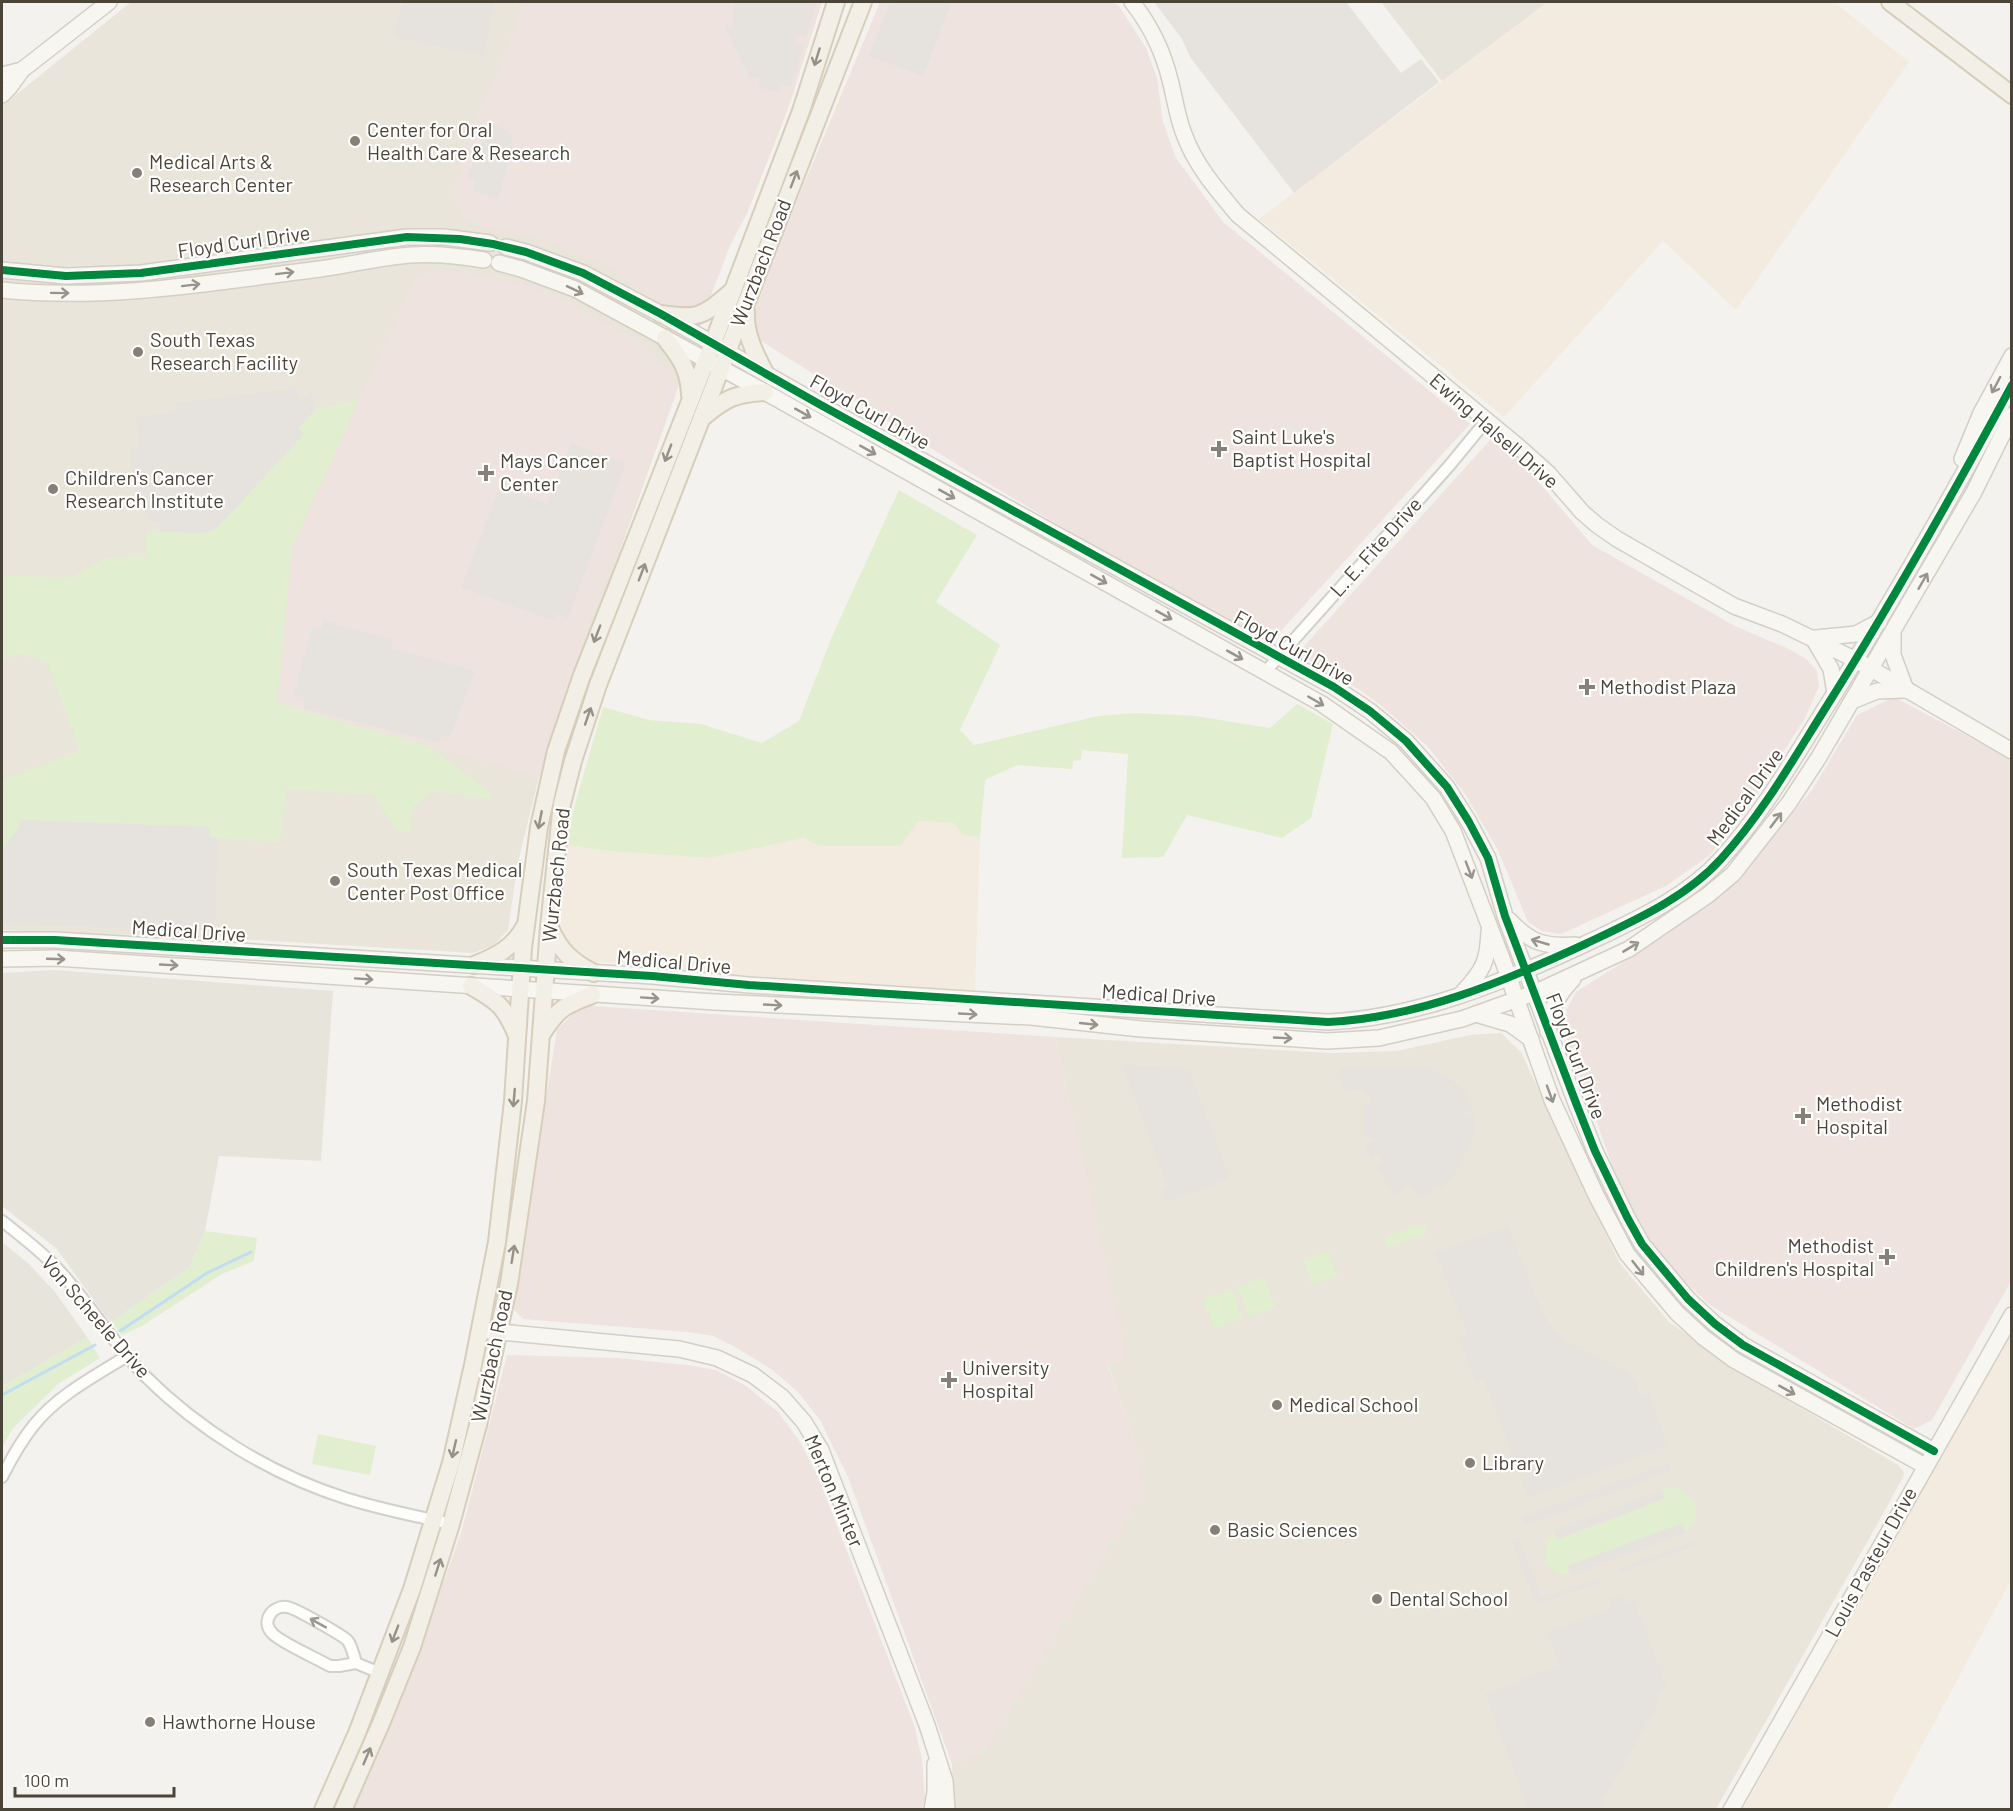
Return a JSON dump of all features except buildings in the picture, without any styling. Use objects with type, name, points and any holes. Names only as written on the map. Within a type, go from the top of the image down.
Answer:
[{"type":"main road","name":"Wurzbach Road","points":[[720,347],[732,291],[801,111],[836,2]]},
{"type":"main road","name":"Wurzbach Road","points":[[342,1809],[382,1721],[412,1647],[451,1524],[478,1425],[514,1249],[536,1101],[549,926],[562,804],[573,761],[598,685],[701,419],[713,364],[720,347],[746,303],[863,2]]},
{"type":"main road","points":[[1890,2],[2012,95]]},
{"type":"main road","points":[[662,314],[687,318],[697,316],[732,291]]},
{"type":"main road","points":[[746,303],[747,331],[754,353],[765,373]]},
{"type":"main road","points":[[665,338],[688,373],[690,399]]},
{"type":"main road","name":"Wurzbach Road","points":[[323,1809],[357,1733],[412,1589],[450,1463],[480,1330],[497,1242],[513,1101],[526,923],[539,827],[556,751],[581,678],[690,399],[713,364]]},
{"type":"main road","points":[[701,419],[732,397],[745,393],[765,392]]},
{"type":"main road","points":[[474,965],[504,952],[519,936],[526,923]]},
{"type":"main road","points":[[549,926],[563,952],[579,966],[594,972]]},
{"type":"main road","points":[[471,986],[491,998],[507,1013],[518,1040]]},
{"type":"main road","points":[[542,1032],[566,1004],[592,995]]},
{"type":"street","points":[[2,95],[22,70],[109,2]]},
{"type":"street","name":"Ewing Halsell Drive","points":[[1132,2],[1147,21],[1159,46],[1183,133],[1191,151],[1214,187],[1235,212],[1536,461],[1582,512],[1597,525],[1617,539],[1732,605],[1813,638],[1856,660],[2012,751]]},
{"type":"street","points":[[2,75],[22,70]]},
{"type":"street","name":"Floyd Curl Drive","points":[[2,270],[66,276],[141,273],[407,237],[444,237],[490,243]]},
{"type":"street","points":[[441,254],[444,237]]},
{"type":"street","name":"Floyd Curl Drive","points":[[506,247],[583,273],[662,314],[1334,687],[1392,728],[1447,787],[1488,858],[1505,916],[1595,1150],[1642,1244],[1688,1299],[1743,1345],[1934,1451]]},
{"type":"street","name":"Floyd Curl Drive","points":[[2,290],[66,294],[143,291],[329,268],[409,255],[441,254],[521,269],[575,289],[765,392],[1322,704],[1391,752],[1433,798],[1453,831],[1517,999],[1552,1100],[1627,1254],[1677,1313],[1703,1337],[1734,1360],[1925,1467]]},
{"type":"street","points":[[225,262],[227,280]]},
{"type":"street","points":[[1952,492],[1969,439],[2012,356]]},
{"type":"street","name":"Medical Drive","points":[[2,940],[55,940],[594,972],[749,985],[1328,1022],[1356,1021],[1377,1017],[1461,994],[1526,971],[1614,931],[1679,894],[1720,860],[1774,792],[1856,660],[2012,385]]},
{"type":"street","name":"Medical Drive","points":[[2,959],[54,958],[521,991],[1031,1017],[1141,1029],[1327,1041],[1379,1038],[1476,1014],[1534,993],[1629,949],[1708,895],[1734,874],[1789,803],[1852,701],[1974,492],[2012,415]]},
{"type":"street","name":"L. E. Fite Drive","points":[[1265,672],[1449,466],[1486,421]]},
{"type":"street","points":[[1974,492],[2012,436]]},
{"type":"street","points":[[1835,693],[1831,669],[1813,638],[1856,634],[1879,622]]},
{"type":"street","points":[[1852,701],[1877,690],[1906,690],[1893,655],[1894,631]]},
{"type":"street","points":[[1379,743],[1392,728]]},
{"type":"street","points":[[1505,916],[1522,934],[1533,941],[1559,946],[1584,944]]},
{"type":"street","points":[[1461,994],[1483,968],[1488,950],[1489,924]]},
{"type":"street","points":[[1548,1032],[1553,1005],[1579,973]]},
{"type":"street","points":[[1476,1014],[1510,1024],[1531,1039]]},
{"type":"street","points":[[1204,1033],[1206,1015]]},
{"type":"street","name":"Von Scheele Drive","points":[[2,1221],[23,1236],[56,1267],[144,1375],[215,1434],[265,1464],[303,1483],[346,1498],[451,1524]]},
{"type":"street","name":"Louis Pasteur Drive","points":[[1731,1809],[2012,1315]]},
{"type":"street","name":"Merton Minter","points":[[480,1330],[679,1348],[717,1358],[753,1375],[782,1397],[804,1422],[821,1450],[927,1725],[945,1781],[947,1809]]},
{"type":"street","points":[[2,1477],[34,1425],[52,1407],[73,1390],[127,1356]]},
{"type":"street","points":[[356,1663],[346,1638],[289,1607],[277,1608],[271,1612],[268,1625],[274,1635],[330,1666],[356,1663],[381,1673]]},
{"type":"street","name":"Merton Minter","points":[[932,1809],[935,1792],[935,1752]]},
{"type":"shaded area","points":[[131,2],[822,2],[781,127],[747,213],[728,248],[539,777],[518,862],[508,930],[494,945],[473,953],[237,939],[2,930],[2,106]]},
{"type":"shaded area","points":[[403,2],[495,2],[483,56],[394,37]]},
{"type":"shaded area","points":[[522,2],[822,2],[791,100],[747,213],[729,248],[717,280],[701,303],[690,309],[656,300],[633,286],[607,265],[572,254],[534,236],[519,236],[481,228],[460,211],[454,196],[456,182],[482,103],[495,79]]},
{"type":"shaded area","points":[[736,2],[817,2],[806,36],[798,34],[795,42],[804,46],[791,87],[782,85],[779,93],[758,87],[762,78],[759,76],[750,79],[726,29],[734,25],[732,15]]},
{"type":"shaded area","points":[[880,2],[1113,2],[1119,6],[1146,48],[1157,78],[1163,122],[1176,158],[1223,222],[1470,424],[1266,647],[972,474],[758,339],[751,311]]},
{"type":"shaded area","points":[[890,2],[952,2],[923,76],[869,56]]},
{"type":"shaded area","points":[[1154,2],[1346,2],[1401,73],[1421,59],[1439,82],[1294,193],[1190,57],[1182,39]]},
{"type":"shaded area","points":[[1381,2],[1548,2],[1442,81]]},
{"type":"shaded area","points":[[1548,2],[1834,2],[1909,62],[1736,310],[1663,241],[1504,417],[1259,219]]},
{"type":"shaded area","points":[[488,123],[506,129],[512,136],[513,144],[498,199],[472,190],[475,181],[467,177]]},
{"type":"shaded area","name":"Mays Cancer Center","points":[[457,272],[501,277],[556,296],[632,338],[671,372],[678,386],[578,656],[539,777],[277,703],[292,547],[417,274]]},
{"type":"shaded area","points":[[310,386],[316,409],[298,428],[304,434],[217,528],[204,533],[160,532],[160,523],[149,521],[144,498],[136,499],[129,448],[139,446],[136,417],[176,412],[175,403],[297,388],[298,397],[306,397]]},
{"type":"shaded area","name":"Methodist Plaza","points":[[1490,440],[1520,460],[1592,545],[1735,626],[1789,649],[1806,659],[1817,671],[1819,686],[1805,718],[1746,811],[1709,856],[1666,886],[1561,934],[1542,931],[1528,922],[1498,850],[1465,794],[1428,747],[1382,706],[1298,653]]},
{"type":"shaded area","points":[[571,443],[626,463],[568,618],[557,614],[554,621],[461,587],[500,486],[547,504]]},
{"type":"shaded area","points":[[323,620],[393,640],[391,648],[475,671],[450,738],[441,736],[439,743],[303,708],[305,698],[294,695],[312,627],[321,629]]},
{"type":"shaded area","name":"Methodist Hospital","points":[[1894,697],[2011,759],[2011,1281],[1932,1420],[1914,1429],[1710,1305],[1680,1277],[1648,1240],[1624,1199],[1565,1033],[1567,1009],[1576,992],[1666,935],[1735,882],[1812,790],[1857,715]]},
{"type":"shaded area","points":[[20,820],[210,827],[210,838],[218,838],[215,931],[2,924],[2,848],[19,828]]},
{"type":"shaded area","points":[[918,821],[954,823],[964,835],[980,837],[975,993],[705,974],[623,963],[590,962],[572,955],[556,928],[568,845],[610,851],[709,858],[804,838],[819,846]]},
{"type":"shaded area","points":[[54,970],[333,991],[321,1161],[219,1156],[205,1231],[189,1268],[111,1322],[56,1248],[2,1206],[2,973]]},
{"type":"shaded area","name":"University Hospital","points":[[592,1006],[1055,1037],[1127,1359],[1108,1366],[1134,1438],[1144,1491],[985,1751],[952,1764],[848,1477],[820,1420],[797,1391],[771,1369],[713,1336],[523,1319],[514,1310],[514,1291],[557,1030],[573,1014]]},
{"type":"shaded area","points":[[1501,1033],[1521,1052],[1619,1262],[1669,1322],[1755,1381],[1898,1465],[1904,1472],[1883,1514],[1716,1809],[953,1809],[952,1764],[985,1751],[1134,1438],[1108,1365],[1126,1358],[1055,1037],[1331,1053],[1397,1051],[1470,1035]]},
{"type":"shaded area","points":[[1122,1064],[1189,1069],[1230,1179],[1168,1202],[1162,1190],[1168,1188]]},
{"type":"shaded area","points":[[1427,1067],[1448,1077],[1465,1092],[1473,1110],[1465,1114],[1467,1116],[1474,1114],[1473,1136],[1455,1174],[1442,1189],[1438,1184],[1432,1187],[1430,1194],[1417,1198],[1412,1186],[1408,1184],[1394,1196],[1376,1166],[1383,1163],[1377,1155],[1370,1158],[1365,1143],[1374,1140],[1373,1137],[1364,1137],[1363,1103],[1371,1102],[1371,1099],[1361,1090],[1346,1092],[1338,1069]]},
{"type":"shaded area","points":[[1509,1226],[1534,1293],[1556,1332],[1568,1342],[1630,1373],[1636,1381],[1640,1395],[1648,1392],[1668,1446],[1528,1498],[1484,1380],[1475,1383],[1459,1337],[1467,1333],[1437,1257],[1432,1253]]},
{"type":"shaded area","points":[[2,1242],[29,1264],[55,1292],[87,1337],[2,1387]]},
{"type":"shaded area","points":[[2011,1332],[2011,1580],[1896,1794],[1887,1809],[1743,1809]]},
{"type":"shaded area","points":[[507,1355],[618,1358],[716,1370],[746,1386],[778,1412],[800,1442],[819,1479],[914,1725],[922,1759],[925,1799],[922,1809],[353,1810],[402,1699],[462,1530]]},
{"type":"shaded area","points":[[1667,1463],[1671,1471],[1525,1526],[1521,1517]]},
{"type":"shaded area","points":[[1661,1490],[1665,1498],[1557,1539],[1554,1530]]},
{"type":"shaded area","points":[[1682,1523],[1686,1533],[1571,1576],[1567,1566]]},
{"type":"shaded area","points":[[1519,1539],[1542,1597],[1598,1578],[1601,1583],[1536,1604],[1511,1541]]},
{"type":"shaded area","points":[[1696,1540],[1698,1544],[1621,1573],[1620,1568]]},
{"type":"shaded area","points":[[1622,1595],[1625,1602],[1634,1600],[1667,1688],[1656,1693],[1660,1702],[1598,1809],[1528,1809],[1485,1694],[1559,1665],[1547,1632],[1612,1608],[1609,1599]]},
{"type":"green space","points":[[360,399],[292,547],[277,703],[428,746],[490,792],[489,799],[432,791],[413,807],[410,832],[397,832],[374,795],[286,789],[280,842],[210,838],[210,827],[20,820],[19,828],[2,848],[2,792],[6,791],[2,780],[80,751],[47,662],[20,654],[2,659],[2,578],[8,576],[72,577],[104,559],[146,555],[146,531],[204,533],[304,434],[298,428],[316,409]]},
{"type":"green space","points":[[899,490],[977,535],[936,602],[1000,645],[960,730],[974,745],[1098,716],[1136,713],[1195,716],[1270,728],[1297,704],[1333,724],[1311,818],[1282,838],[1187,815],[1163,857],[1122,858],[1128,754],[1082,750],[1081,760],[1073,761],[1072,769],[1017,765],[985,780],[980,837],[964,835],[954,823],[918,821],[900,846],[819,846],[804,838],[709,858],[610,851],[568,845],[573,811],[603,707],[649,720],[701,724],[762,743],[799,721],[833,634]]},
{"type":"green space","points":[[1420,1224],[1427,1228],[1425,1234],[1390,1247],[1386,1246],[1384,1241],[1386,1236]]},
{"type":"green space","points":[[205,1231],[257,1238],[254,1261],[222,1274],[142,1326],[122,1335],[111,1322],[189,1268]]},
{"type":"green space","points":[[1328,1251],[1338,1275],[1312,1285],[1303,1260]]},
{"type":"green space","points":[[1264,1277],[1275,1307],[1249,1317],[1237,1287]]},
{"type":"green space","points":[[1232,1289],[1243,1318],[1214,1329],[1202,1299]]},
{"type":"green space","points":[[87,1337],[100,1358],[58,1384],[12,1429],[2,1448],[2,1387]]},
{"type":"green space","points":[[318,1434],[376,1446],[370,1475],[312,1464]]},
{"type":"green space","points":[[1672,1487],[1687,1494],[1695,1505],[1695,1518],[1686,1532],[1682,1523],[1567,1566],[1570,1575],[1554,1571],[1549,1566],[1546,1560],[1545,1545],[1554,1532],[1557,1540],[1665,1499],[1662,1490]]},
{"type":"waterway","points":[[120,1331],[207,1273],[251,1252]]},
{"type":"waterway","points":[[2,1395],[95,1345]]},
{"type":"cycle path","points":[[2,270],[66,276],[141,273],[407,237],[460,239],[526,252],[583,273],[661,314],[819,404],[1334,687],[1370,711],[1406,741],[1447,787],[1469,822],[1488,858],[1505,916],[1595,1151],[1642,1244],[1688,1299],[1715,1324],[1743,1345],[1934,1451]]},
{"type":"cycle path","points":[[2,940],[55,940],[652,976],[749,985],[1328,1022],[1361,1019],[1427,1006],[1491,985],[1620,927],[1674,898],[1707,873],[1721,859],[1750,824],[1775,788],[1848,672],[1967,468],[2012,385]]},
{"type":"place","name":"Center for Oral Health Care & Research","points":[[355,141]]},
{"type":"place","name":"Medical Arts & Research Center","points":[[137,173]]},
{"type":"place","name":"South Texas Research Facility","points":[[138,352]]},
{"type":"place","name":"Saint Luke's Baptist Hospital","points":[[1219,449]]},
{"type":"place","name":"Mays Cancer Center","points":[[486,473]]},
{"type":"place","name":"Children's Cancer Research Institute","points":[[53,489]]},
{"type":"place","name":"Methodist Plaza","points":[[1587,687]]},
{"type":"place","name":"South Texas Medical Center Post Office","points":[[335,881]]},
{"type":"place","name":"Methodist Hospital","points":[[1803,1116]]},
{"type":"place","name":"Methodist Children's Hospital","points":[[1887,1257]]},
{"type":"place","name":"University Hospital","points":[[949,1380]]},
{"type":"place","name":"Medical School","points":[[1277,1405]]},
{"type":"place","name":"Library","points":[[1470,1463]]},
{"type":"place","name":"Basic Sciences","points":[[1215,1530]]},
{"type":"place","name":"Dental School","points":[[1377,1599]]},
{"type":"place","name":"Hawthorne House","points":[[150,1722]]}]
